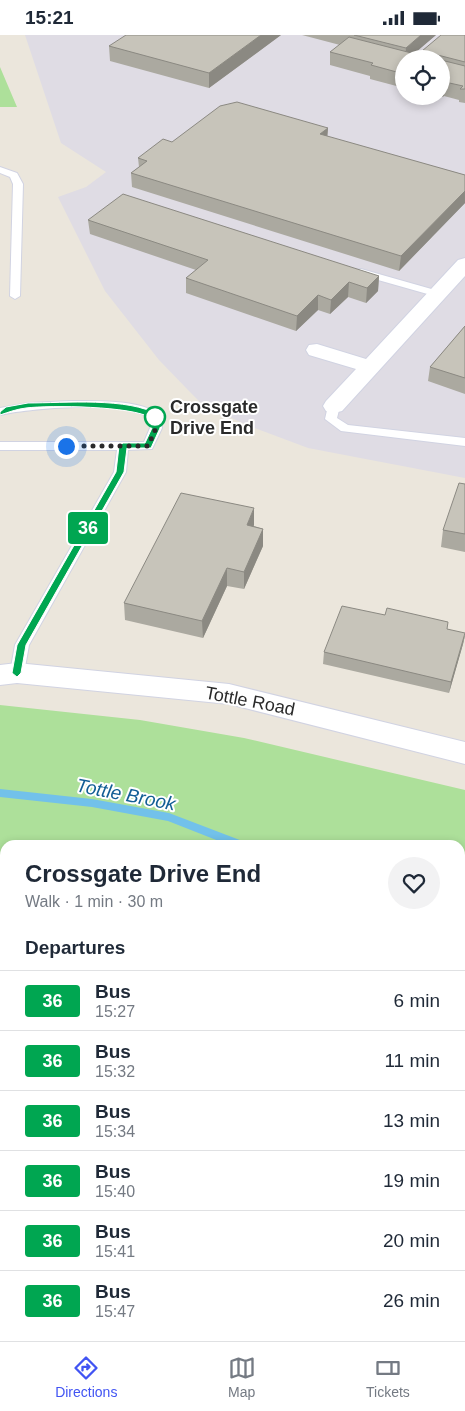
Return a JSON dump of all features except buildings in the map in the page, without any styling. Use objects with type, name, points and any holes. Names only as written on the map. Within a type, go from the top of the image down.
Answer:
[{"type":"street","points":[[334,407],[465,264]]},
{"type":"street","points":[[317,350],[370,367]]},
{"type":"street","name":"Tottle Road","points":[[8,674],[229,693],[465,753]]},
{"type":"lane","points":[[0,170],[14,175],[18,184],[15,296]]},
{"type":"lane","points":[[350,269],[438,293]]},
{"type":"lane","points":[[0,412],[9,408],[28,405],[119,406],[146,411],[155,417],[156,428],[148,446],[0,446]]},
{"type":"lane","points":[[334,407],[332,419],[345,428],[465,442]]},
{"type":"lane","points":[[8,674],[22,645],[120,472],[123,446]]},
{"type":"shaded area","points":[[25,35],[465,35],[465,478],[308,448],[247,425],[203,405],[159,360],[105,291],[58,197],[86,187],[106,172],[61,143]]},
{"type":"green space","points":[[0,67],[17,107],[0,107]]},
{"type":"green space","points":[[0,705],[140,720],[244,738],[465,790],[465,840],[0,840]]},
{"type":"waterway","name":"Tottle Brook","points":[[0,793],[92,803],[169,817],[228,840]]},
{"type":"bus line","name":"36","points":[[0,412],[9,408],[28,405],[119,406],[146,411],[155,417],[156,428],[148,446],[123,446],[120,472],[22,645],[17,673]]},
{"type":"place","name":"Crossgate Drive End","points":[[155,417]]},
{"type":"route","points":[[66,446],[148,446],[156,428],[155,417]]}]
